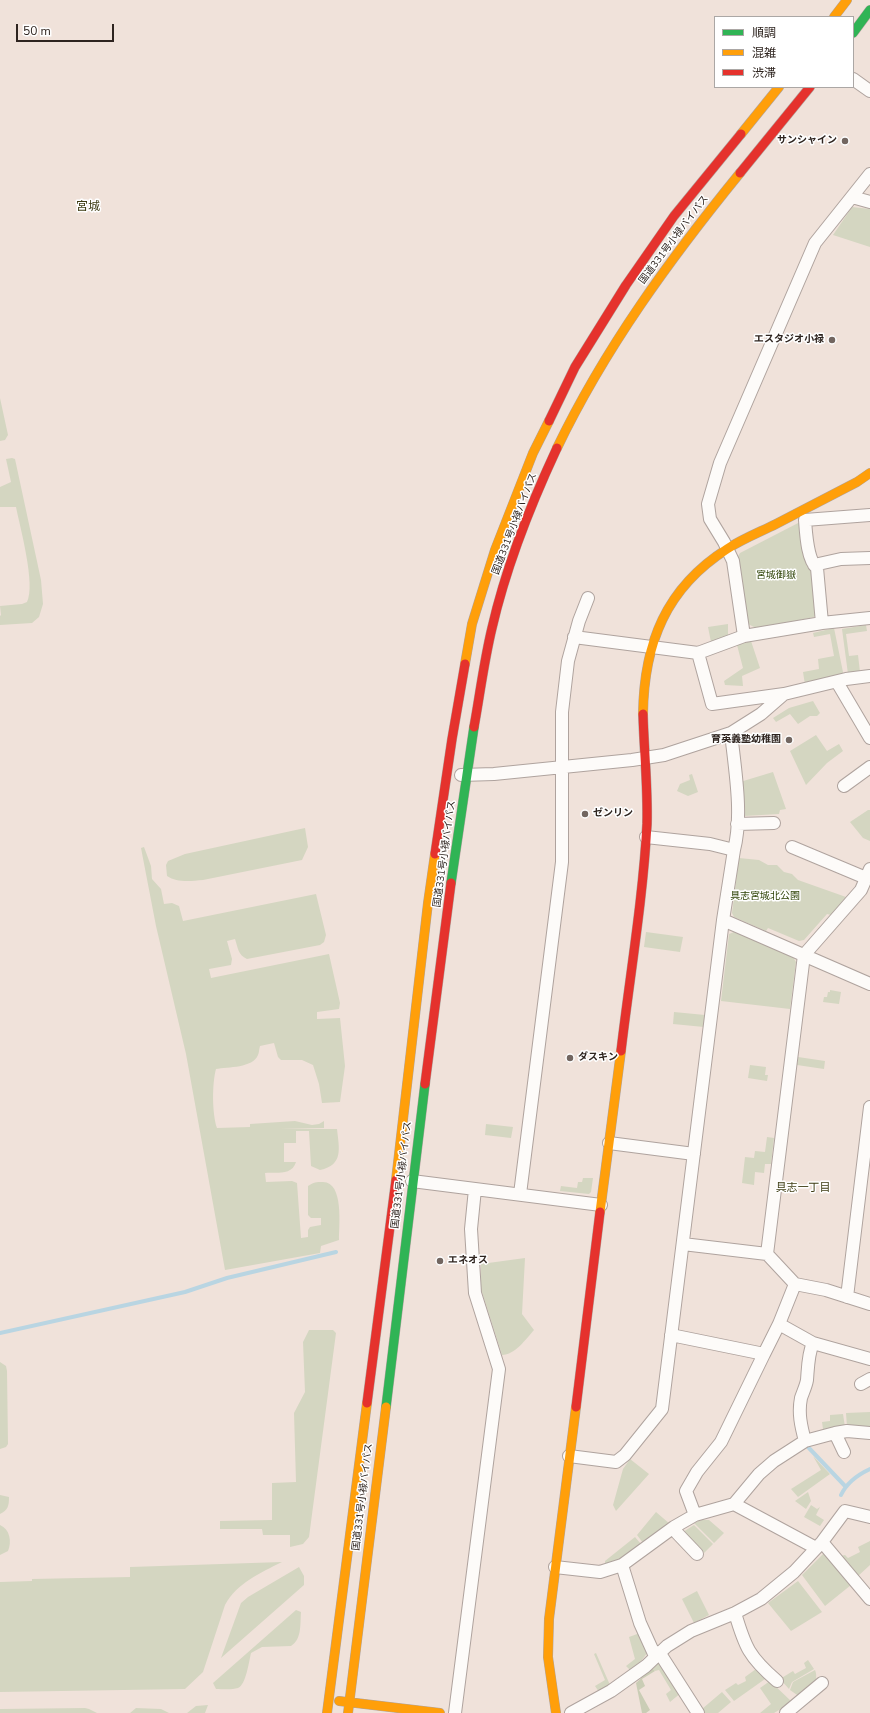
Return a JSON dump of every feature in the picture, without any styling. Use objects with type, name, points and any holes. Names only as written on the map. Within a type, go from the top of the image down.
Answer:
[{"type":"main road","points":[[835,16],[847,0]]},
{"type":"main road","points":[[854,32],[870,10]]},
{"type":"main road","name":"国道331号小禄バイパス","points":[[327,1713],[396,1179],[428,903],[446,775],[472,624],[495,550],[533,454],[575,368],[626,285],[674,216],[778,88]]},
{"type":"main road","name":"国道331号小禄バイパス","points":[[348,1713],[412,1181],[466,776],[492,628],[513,557],[550,463],[592,378],[645,297],[695,227],[809,88]]},
{"type":"main road","points":[[556,1713],[550,1677],[547,1637],[646,837],[644,686],[651,648],[670,606],[683,587],[698,570],[728,548],[857,482],[870,473]]},
{"type":"main road","points":[[328,1700],[350,1701],[440,1713]]},
{"type":"street","points":[[854,80],[870,91]]},
{"type":"street","points":[[744,636],[733,561],[728,548],[710,518],[708,504],[720,463],[815,243],[870,174]]},
{"type":"street","points":[[852,198],[870,202]]},
{"type":"street","points":[[822,623],[817,568],[814,565],[809,550],[805,520],[870,515]]},
{"type":"street","points":[[814,565],[841,559],[870,558]]},
{"type":"street","points":[[520,1194],[562,862],[562,712],[568,661],[574,637],[588,598]]},
{"type":"street","points":[[574,637],[698,653],[744,636],[822,623],[870,618]]},
{"type":"street","points":[[698,653],[712,704],[784,694],[870,676]]},
{"type":"street","points":[[836,682],[870,738]]},
{"type":"street","points":[[446,775],[485,775],[646,759],[664,755],[732,733],[761,714],[784,694]]},
{"type":"street","points":[[570,1456],[616,1462],[625,1455],[662,1409],[723,920],[734,850],[738,836],[737,794],[732,733]]},
{"type":"street","points":[[844,786],[870,767]]},
{"type":"street","points":[[737,824],[774,823]]},
{"type":"street","points":[[646,837],[710,844],[734,850]]},
{"type":"street","points":[[767,1254],[804,955],[865,892],[868,874],[792,847]]},
{"type":"street","points":[[723,920],[870,984]]},
{"type":"street","points":[[847,1297],[870,1107]]},
{"type":"street","points":[[609,1143],[694,1154]]},
{"type":"street","points":[[412,1181],[601,1205]]},
{"type":"street","points":[[455,1713],[499,1368],[475,1293],[470,1229],[474,1189]]},
{"type":"street","points":[[683,1244],[767,1254],[795,1284],[826,1290],[870,1304]]},
{"type":"street","points":[[695,1515],[686,1491],[697,1472],[721,1442],[779,1324],[795,1284]]},
{"type":"street","points":[[779,1324],[813,1343],[870,1359]]},
{"type":"street","points":[[671,1335],[764,1354]]},
{"type":"street","points":[[805,1441],[800,1424],[799,1412],[801,1397],[807,1382],[810,1348],[813,1343]]},
{"type":"street","points":[[555,1567],[600,1572],[622,1565],[674,1527],[695,1515],[734,1504],[759,1474],[774,1461],[805,1441],[835,1432],[847,1431],[870,1433]]},
{"type":"street","points":[[835,1432],[844,1452]]},
{"type":"street","points":[[734,1504],[819,1545],[870,1599]]},
{"type":"street","points":[[571,1713],[611,1691],[646,1666],[657,1654],[691,1631],[735,1613],[762,1598],[794,1572],[819,1545],[845,1511],[870,1517]]},
{"type":"street","points":[[674,1527],[677,1533],[697,1554]]},
{"type":"street","points":[[622,1565],[640,1623],[657,1654],[698,1713]]},
{"type":"street","points":[[735,1613],[748,1653],[764,1670],[777,1680]]},
{"type":"street","points":[[786,1713],[807,1704],[822,1683]]},
{"type":"green space","points":[[852,207],[870,209],[870,247],[833,235]]},
{"type":"green space","points":[[0,398],[8,435],[5,440],[0,441]]},
{"type":"green space","points":[[6,459],[15,459],[41,580],[43,604],[39,617],[32,623],[0,625],[0,606],[22,604],[27,602],[30,583],[29,570],[16,507],[0,507],[0,487],[11,482]]},
{"type":"green space","name":"宮城御嶽","points":[[802,521],[811,566],[816,613],[814,617],[758,629],[746,623],[737,558],[740,553]]},
{"type":"green space","points":[[728,624],[728,637],[711,642],[708,627]]},
{"type":"green space","points":[[866,625],[867,631],[846,634],[849,656],[858,655],[860,672],[848,674],[842,629]]},
{"type":"green space","points":[[834,628],[844,677],[805,685],[803,672],[819,669],[818,659],[834,656],[830,634],[814,637],[813,633]]},
{"type":"green space","points":[[751,641],[760,668],[742,676],[743,686],[725,685],[724,681],[743,668],[737,645]]},
{"type":"green space","points":[[813,701],[820,713],[817,716],[810,716],[798,724],[790,714],[776,722],[773,718],[789,708]]},
{"type":"green space","points":[[816,735],[827,751],[839,744],[843,751],[827,763],[806,785],[790,751]]},
{"type":"green space","points":[[773,772],[786,809],[780,810],[779,814],[744,816],[740,782]]},
{"type":"green space","points":[[692,774],[698,792],[688,796],[677,791],[680,784],[690,780],[689,775]]},
{"type":"green space","points":[[870,810],[870,841],[863,838],[850,822]]},
{"type":"green space","points":[[305,828],[308,847],[302,860],[203,880],[180,881],[167,876],[166,865],[168,861],[185,854]]},
{"type":"green space","points":[[144,847],[151,866],[152,879],[161,889],[164,904],[172,903],[179,906],[183,921],[316,894],[326,935],[324,942],[320,945],[247,959],[240,953],[235,939],[227,941],[232,959],[231,965],[209,969],[211,978],[329,954],[340,1003],[339,1009],[317,1012],[317,1019],[340,1018],[345,1066],[340,1102],[322,1103],[319,1084],[313,1065],[302,1060],[281,1060],[278,1057],[274,1043],[260,1046],[258,1055],[246,1065],[216,1069],[213,1090],[213,1107],[217,1128],[250,1127],[250,1124],[295,1121],[312,1125],[319,1124],[324,1121],[324,1128],[280,1129],[337,1129],[339,1143],[338,1155],[333,1164],[328,1168],[320,1170],[311,1166],[309,1131],[296,1131],[296,1143],[284,1143],[284,1162],[296,1162],[294,1166],[283,1172],[265,1173],[266,1182],[292,1181],[297,1183],[301,1238],[308,1237],[308,1230],[310,1227],[321,1225],[321,1218],[311,1218],[308,1215],[308,1186],[315,1182],[323,1182],[330,1184],[334,1189],[339,1206],[339,1240],[321,1246],[320,1253],[225,1270],[186,1054],[156,926],[141,848]]},
{"type":"green space","name":"具志宮城北公園","points":[[739,858],[759,860],[768,865],[777,865],[784,872],[792,874],[798,880],[846,897],[831,915],[827,914],[804,940],[799,941],[768,928],[766,931],[734,917],[732,913]]},
{"type":"green space","points":[[646,932],[683,937],[680,952],[644,947]]},
{"type":"green space","points":[[734,932],[793,957],[796,962],[790,1009],[721,1001],[729,934]]},
{"type":"green space","points":[[830,990],[841,992],[839,1004],[823,1002],[824,997],[827,997]]},
{"type":"green space","points":[[674,1012],[705,1015],[704,1027],[673,1024]]},
{"type":"green space","points":[[798,1057],[825,1061],[824,1069],[797,1065]]},
{"type":"green space","points":[[750,1065],[766,1067],[765,1075],[768,1075],[767,1081],[748,1078]]},
{"type":"green space","points":[[486,1124],[513,1127],[511,1138],[485,1135]]},
{"type":"green space","points":[[767,1137],[774,1138],[771,1164],[765,1164],[764,1173],[755,1172],[754,1185],[742,1183],[745,1157],[754,1158],[755,1151],[765,1152]]},
{"type":"green space","points":[[583,1178],[593,1178],[591,1192],[589,1194],[560,1191],[561,1186],[577,1188],[578,1182],[582,1182]]},
{"type":"green space","points":[[525,1258],[522,1314],[534,1330],[516,1349],[502,1355],[481,1289],[481,1264]]},
{"type":"green space","points":[[309,1330],[333,1330],[336,1333],[309,1537],[303,1544],[290,1547],[290,1535],[263,1535],[262,1529],[220,1529],[220,1521],[272,1520],[272,1483],[296,1482],[294,1413],[305,1392],[303,1342]]},
{"type":"green space","points":[[0,1362],[6,1366],[7,1371],[8,1444],[6,1447],[0,1449]]},
{"type":"green space","points":[[870,1412],[870,1427],[847,1427],[846,1413]]},
{"type":"green space","points":[[843,1414],[845,1427],[823,1429],[822,1422],[830,1421],[830,1415]]},
{"type":"green space","points":[[813,1456],[830,1474],[798,1497],[791,1489],[821,1470]]},
{"type":"green space","points":[[630,1459],[649,1474],[616,1511],[613,1505],[623,1469]]},
{"type":"green space","points":[[808,1492],[811,1501],[806,1509],[795,1501]]},
{"type":"green space","points":[[0,1495],[9,1497],[9,1503],[5,1511],[0,1514]]},
{"type":"green space","points":[[811,1505],[817,1509],[820,1507],[816,1515],[824,1520],[820,1526],[804,1517]]},
{"type":"green space","points":[[656,1512],[670,1524],[643,1543],[637,1535]]},
{"type":"green space","points":[[701,1520],[709,1520],[724,1533],[714,1543],[694,1523]]},
{"type":"green space","points":[[0,1525],[6,1529],[10,1544],[8,1551],[0,1555]]},
{"type":"green space","points":[[694,1525],[713,1544],[704,1553],[683,1532]]},
{"type":"green space","points":[[635,1537],[641,1544],[622,1559],[605,1564],[605,1561]]},
{"type":"green space","points":[[870,1541],[870,1565],[857,1577],[841,1556],[845,1555],[848,1558],[860,1552],[858,1547]]},
{"type":"green space","points":[[826,1551],[851,1585],[825,1606],[802,1575]]},
{"type":"green space","points":[[282,1562],[250,1579],[230,1597],[225,1605],[203,1672],[185,1689],[0,1692],[0,1582],[32,1581],[32,1579],[130,1577],[130,1567]]},
{"type":"green space","points":[[299,1567],[304,1576],[304,1585],[221,1658],[241,1603],[248,1597]]},
{"type":"green space","points":[[798,1581],[822,1612],[791,1631],[768,1603]]},
{"type":"green space","points":[[697,1591],[709,1615],[694,1623],[682,1599]]},
{"type":"green space","points":[[296,1610],[301,1612],[300,1631],[295,1643],[291,1646],[262,1647],[251,1653],[245,1678],[241,1686],[233,1689],[216,1689],[213,1683]]},
{"type":"green space","points":[[640,1633],[648,1652],[638,1665],[630,1670],[626,1666],[635,1659],[629,1637]]},
{"type":"green space","points":[[596,1653],[610,1685],[599,1692],[595,1686],[605,1680],[594,1654]]},
{"type":"green space","points":[[808,1660],[814,1669],[792,1682],[789,1689],[780,1679],[793,1671],[795,1674],[806,1668],[804,1663]]},
{"type":"green space","points":[[659,1662],[682,1692],[670,1702],[666,1694],[671,1690],[659,1670],[655,1671],[652,1668]]},
{"type":"green space","points":[[652,1668],[655,1671],[642,1679],[645,1686],[639,1690],[650,1710],[646,1713],[642,1713],[636,1683]]},
{"type":"green space","points":[[756,1669],[765,1679],[734,1701],[725,1690],[736,1683],[738,1685],[746,1681],[745,1677]]},
{"type":"green space","points":[[815,1670],[815,1682],[800,1697],[790,1690],[793,1682]]},
{"type":"green space","points":[[770,1681],[792,1702],[774,1713],[760,1713],[771,1704],[760,1688]]},
{"type":"green space","points":[[722,1692],[731,1702],[718,1713],[704,1713],[702,1709]]},
{"type":"green space","points":[[208,1705],[205,1713],[187,1713],[196,1706]]},
{"type":"green space","points":[[85,1708],[97,1713],[0,1713],[0,1709]]},
{"type":"green space","points":[[136,1708],[161,1709],[169,1713],[130,1713]]},
{"type":"waterway","points":[[0,1333],[185,1292],[227,1278],[336,1252]]},
{"type":"waterway","points":[[808,1447],[845,1486]]},
{"type":"waterway","points":[[841,1495],[846,1486],[853,1479],[870,1469]]},
{"type":"traffic: fast","points":[[854,32],[870,10]]},
{"type":"traffic: fast","points":[[451,883],[474,727]]},
{"type":"traffic: fast","points":[[386,1407],[425,1084]]},
{"type":"traffic: slow","points":[[835,16],[847,0]]},
{"type":"traffic: slow","points":[[741,134],[778,88]]},
{"type":"traffic: slow","points":[[557,448],[596,375],[640,305],[664,271],[740,173]]},
{"type":"traffic: slow","points":[[465,664],[472,624],[495,550],[533,453],[549,421]]},
{"type":"traffic: slow","points":[[643,714],[644,688],[654,641],[662,620],[688,581],[706,564],[733,545],[857,482],[870,473]]},
{"type":"traffic: slow","points":[[396,1180],[435,854]]},
{"type":"traffic: slow","points":[[600,1212],[621,1051]]},
{"type":"traffic: slow","points":[[327,1713],[367,1403]]},
{"type":"traffic: slow","points":[[348,1713],[386,1407]]},
{"type":"traffic: slow","points":[[556,1713],[548,1657],[549,1619],[576,1407]]},
{"type":"traffic: slow","points":[[339,1701],[440,1713]]},
{"type":"traffic: jam","points":[[740,173],[809,88]]},
{"type":"traffic: jam","points":[[549,421],[575,367],[626,285],[674,216],[741,134]]},
{"type":"traffic: jam","points":[[474,727],[489,640],[504,582],[528,514],[557,448]]},
{"type":"traffic: jam","points":[[435,854],[465,664]]},
{"type":"traffic: jam","points":[[621,1051],[639,909],[647,824],[643,714]]},
{"type":"traffic: jam","points":[[425,1084],[451,883]]},
{"type":"traffic: jam","points":[[367,1403],[396,1180]]},
{"type":"traffic: jam","points":[[576,1407],[600,1212]]},
{"type":"place","name":"サンシャイン","points":[[845,141]]},
{"type":"place","name":"エスタジオ小禄","points":[[832,340]]},
{"type":"place","name":"育英義塾幼稚園","points":[[789,740]]},
{"type":"place","name":"ゼンリン","points":[[585,814]]},
{"type":"place","name":"ダスキン","points":[[570,1058]]},
{"type":"place","name":"エネオス","points":[[440,1261]]},
{"type":"district","name":"宮城","points":[[88,207]]},
{"type":"district","name":"具志一丁目","points":[[803,1188]]}]
